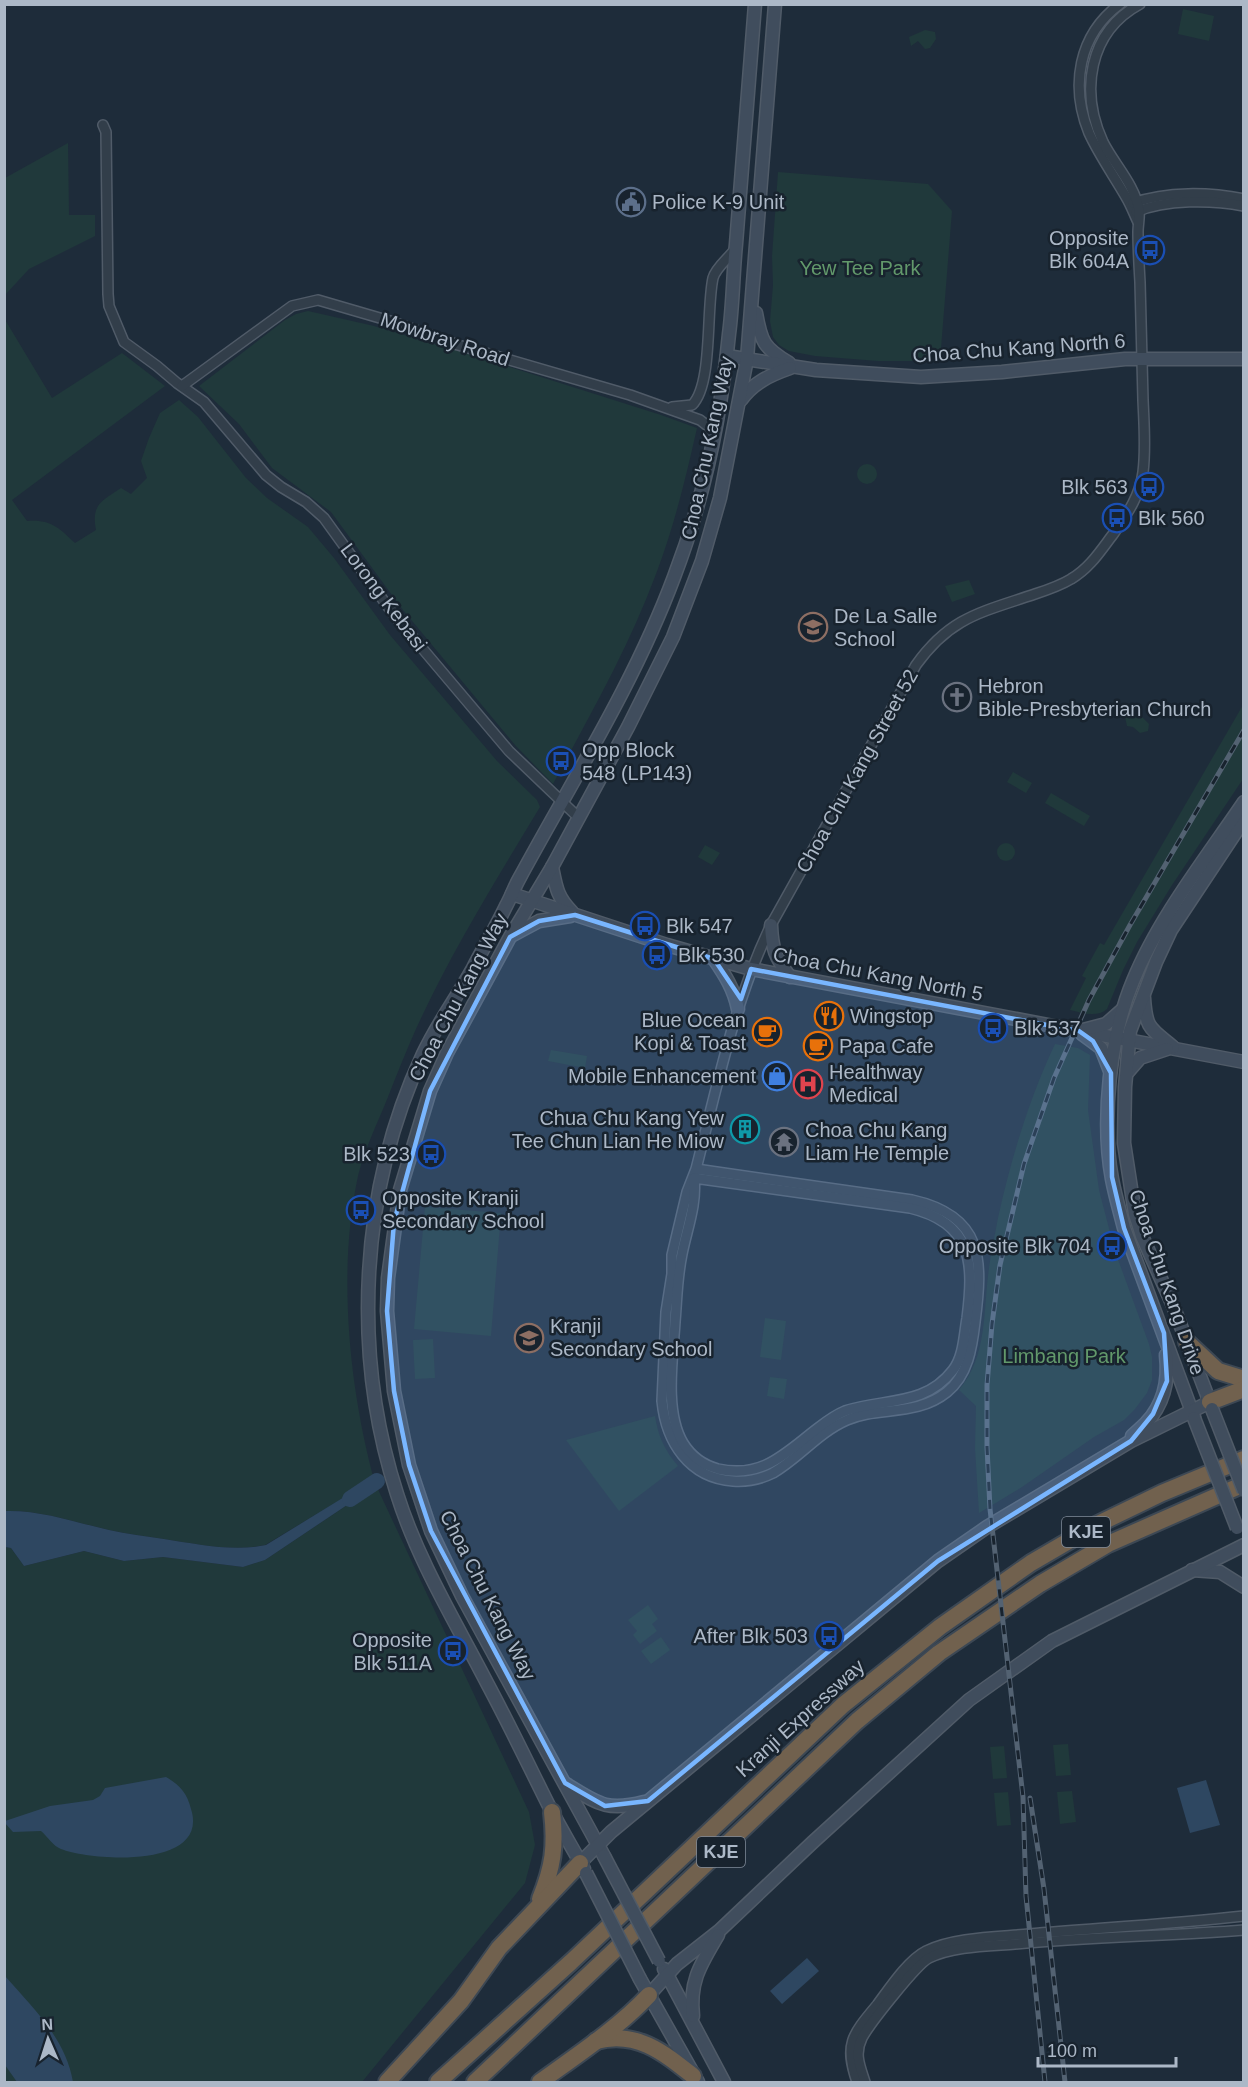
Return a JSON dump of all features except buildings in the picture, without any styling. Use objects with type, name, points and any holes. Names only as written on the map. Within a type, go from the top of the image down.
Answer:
[{"type":"highway","points":[[1187,1342],[1218,1371],[1244,1379]]},
{"type":"highway","points":[[1211,1405],[1244,1389]]},
{"type":"highway","name":"Kranji Expressway","points":[[438,2082],[571,1962],[843,1705],[940,1627],[1031,1563],[1096,1526],[1162,1493],[1244,1459]]},
{"type":"highway","name":"Kranji Expressway","points":[[475,2082],[857,1721],[939,1653],[1040,1584],[1108,1544],[1244,1484]]},
{"type":"highway","points":[[536,1908],[551,1872],[555,1840],[552,1812]]},
{"type":"highway","points":[[387,2082],[460,2001],[499,1948],[536,1908],[583,1868]]},
{"type":"highway","points":[[540,2082],[595,2042],[649,1995]]},
{"type":"highway","points":[[595,2042],[609,2037],[643,2043],[672,2059],[696,2079]]},
{"type":"main road","name":"Choa Chu Kang Way","points":[[696,2079],[552,1812],[417,1548],[397,1495],[384,1449],[370,1371],[369,1269],[379,1193],[389,1151],[423,1054],[472,970],[614,708],[655,626],[679,564],[714,443],[727,356],[755,4]]},
{"type":"main road","name":"Choa Chu Kang Way","points":[[724,2082],[565,1783],[462,1596],[431,1531],[408,1465],[394,1391],[389,1350],[388,1278],[394,1222],[408,1158],[430,1091],[447,1053],[510,937],[552,867],[628,727],[673,637],[690,594],[720,498],[747,359],[775,4]]},
{"type":"main road","points":[[753,300],[760,337],[777,356],[794,367]]},
{"type":"main road","name":"Choa Chu Kang North 6","points":[[727,356],[794,367],[921,377],[1002,372],[1088,362],[1142,359],[1244,359]]},
{"type":"main road","points":[[740,402],[750,388],[776,373],[794,367]]},
{"type":"main road","name":"Choa Chu Kang Drive","points":[[1243,1545],[1124,1228],[1112,1177],[1108,1109],[1116,1037],[1122,1010],[1133,980],[1148,948],[1244,802]]},
{"type":"main road","name":"Choa Chu Kang Drive","points":[[1244,820],[1171,930],[1144,993],[1130,1031],[1124,1143],[1135,1214],[1142,1236],[1174,1308],[1244,1491]]},
{"type":"main road","points":[[552,867],[562,902],[575,915]]},
{"type":"main road","name":"Choa Chu Kang North 5","points":[[512,894],[751,969],[1244,1062]]},
{"type":"main road","points":[[510,937],[540,921],[575,915]]},
{"type":"main road","points":[[771,925],[772,948],[790,977]]},
{"type":"main road","points":[[714,958],[729,981],[738,1009]]},
{"type":"main road","points":[[1144,993],[1145,1018],[1150,1028],[1174,1047]]},
{"type":"main road","points":[[1079,1031],[1106,1024],[1122,1010]]},
{"type":"main road","points":[[1079,1031],[1101,1048],[1111,1073]]},
{"type":"main road","points":[[1126,1074],[1140,1058],[1174,1047]]},
{"type":"main road","points":[[1131,1441],[1132,1435],[1153,1414],[1163,1394],[1168,1367],[1164,1333]]},
{"type":"main road","points":[[583,1868],[648,1801],[938,1561],[987,1527],[1131,1441],[1211,1405]]},
{"type":"main road","points":[[649,1995],[677,1964],[719,1931],[969,1700],[1052,1641],[1243,1545]]},
{"type":"main road","points":[[1191,1570],[1220,1572],[1244,1587]]},
{"type":"main road","points":[[565,1783],[605,1806],[617,1808],[648,1801]]},
{"type":"main road","points":[[693,2022],[691,2000],[696,1973],[719,1931]]},
{"type":"street","points":[[1120,4],[1094,30],[1087,45],[1081,63],[1080,91],[1084,119],[1089,132],[1136,210]]},
{"type":"street","points":[[1136,210],[1097,127],[1090,81],[1093,60],[1106,34],[1116,21],[1140,4]]},
{"type":"street","name":"Lorong Kebasi","points":[[103,125],[106,132],[109,306],[124,342],[216,415],[266,475],[306,502],[324,518],[394,615],[509,751],[578,817]]},
{"type":"street","points":[[1136,210],[1151,198],[1216,194],[1244,200]]},
{"type":"street","points":[[1136,210],[1162,205],[1211,202],[1244,206]]},
{"type":"street","name":"Choa Chu Kang Street 52","points":[[695,1174],[912,1200],[939,1207],[951,1214],[968,1232],[975,1246],[980,1271],[973,1336],[969,1357],[961,1376],[946,1392],[927,1403],[903,1410],[848,1419],[836,1425],[769,1474],[748,1481],[726,1480],[706,1474],[692,1467],[675,1445],[666,1428],[662,1401],[666,1312],[672,1274],[672,1255],[687,1192],[695,1174],[738,1009],[751,969],[771,925],[908,678],[927,649],[946,631],[983,610],[1053,588],[1072,578],[1095,558],[1128,514],[1137,495],[1143,472],[1144,434],[1136,210]]},
{"type":"street","points":[[660,407],[687,407],[700,396],[713,276],[735,249]]},
{"type":"street","name":"Mowbray Road","points":[[179,385],[292,306],[318,300],[390,321],[459,345],[630,395],[705,423],[714,443]]},
{"type":"street","points":[[857,2082],[849,2059],[855,2034],[861,2023],[902,1974],[925,1951],[948,1943],[1244,1916]]},
{"type":"street","points":[[1149,1924],[1149,1935]]},
{"type":"street","points":[[853,2072],[857,2046],[866,2030],[927,1958],[946,1951],[1062,1939],[1244,1930]]},
{"type":"street","points":[[948,1943],[969,1949]]},
{"type":"street","points":[[902,1974],[913,1973]]},
{"type":"street","points":[[857,2056],[865,2082]]},
{"type":"highlighted area","points":[[575,915],[714,959],[741,999],[751,969],[1079,1031],[1093,1041],[1111,1073],[1112,1177],[1124,1228],[1164,1333],[1167,1381],[1153,1414],[1131,1441],[938,1561],[648,1801],[605,1806],[565,1783],[431,1531],[409,1465],[394,1391],[387,1311],[394,1222],[430,1091],[510,937],[539,921]]},
{"type":"green space","points":[[1183,9],[1214,16],[1209,41],[1178,34]]},
{"type":"green space","points":[[925,30],[935,32],[936,39],[930,48],[925,49],[918,41],[911,46],[909,37]]},
{"type":"green space","points":[[68,143],[69,215],[95,215],[95,236],[29,269],[5,295],[5,178]]},
{"type":"green space","name":"Yew Tee Park","points":[[778,172],[928,184],[952,211],[940,361],[878,361],[815,356],[789,351],[779,345],[773,337],[770,321]]},
{"type":"green space","points":[[308,311],[374,326],[465,353],[697,428],[674,520],[645,601],[608,680],[553,784],[515,745],[403,610],[331,512],[272,468],[239,424],[199,386],[285,320]]},
{"type":"green space","points":[[4,318],[52,398],[122,353],[165,386],[12,500],[27,521],[49,523],[75,543],[96,530],[95,514],[100,504],[121,488],[131,494],[147,478],[141,461],[149,438],[160,413],[179,400],[198,417],[246,478],[267,498],[308,527],[334,558],[390,635],[497,761],[537,800],[540,807],[475,916],[412,1037],[358,1174],[348,1259],[349,1335],[353,1374],[366,1448],[375,1483],[529,1812],[535,1845],[525,1883],[362,2082],[5,2082],[5,1547],[11,1548],[24,1566],[84,1551],[124,1561],[163,1557],[243,1567],[265,1560],[371,1489],[367,1484],[265,1545],[240,1548],[202,1545],[130,1534],[44,1514],[5,1511]]},
{"type":"green space","points":[[867,464],[874,467],[877,474],[874,481],[867,484],[860,481],[857,474],[860,467]]},
{"type":"green space","points":[[969,580],[975,594],[952,602],[945,586]]},
{"type":"green space","points":[[1243,705],[1243,779],[1137,942],[1107,1009],[1094,1014],[1070,1010],[1086,978],[1082,976],[1100,943],[1104,945]]},
{"type":"green space","points":[[1131,714],[1142,717],[1149,724],[1148,731],[1140,733],[1133,727],[1127,726],[1125,717]]},
{"type":"green space","points":[[1013,772],[1032,783],[1026,793],[1007,782]]},
{"type":"green space","points":[[1051,793],[1090,816],[1084,826],[1045,803]]},
{"type":"green space","points":[[1006,843],[1012,846],[1015,852],[1012,858],[1006,861],[1000,858],[997,852],[1000,846]]},
{"type":"green space","points":[[705,845],[720,853],[712,865],[698,857]]},
{"type":"green space","name":"Limbang Park","points":[[1055,1044],[1078,1048],[1090,1055],[1088,1110],[1099,1190],[1111,1236],[1107,1237],[1113,1255],[1116,1254],[1149,1344],[1152,1357],[1152,1380],[1147,1393],[1124,1420],[1094,1437],[1022,1487],[979,1513],[975,1448],[976,1406],[959,1390],[968,1377],[980,1348],[991,1255],[1009,1174],[1029,1108]]},
{"type":"green space","points":[[551,1050],[587,1056],[585,1068],[548,1061]]},
{"type":"green space","points":[[425,1207],[501,1213],[491,1336],[414,1329]]},
{"type":"green space","points":[[765,1318],[786,1321],[781,1360],[760,1357]]},
{"type":"green space","points":[[433,1339],[435,1378],[415,1379],[413,1340]]},
{"type":"green space","points":[[770,1377],[787,1379],[784,1399],[767,1396]]},
{"type":"green space","points":[[655,1416],[663,1443],[678,1466],[619,1511],[566,1440]]},
{"type":"green space","points":[[648,1605],[658,1619],[652,1624],[657,1631],[640,1644],[633,1635],[637,1631],[628,1620]]},
{"type":"green space","points":[[661,1637],[670,1650],[651,1664],[641,1651]]},
{"type":"green space","points":[[1068,1744],[1071,1775],[1056,1776],[1053,1745]]},
{"type":"green space","points":[[1004,1746],[1007,1778],[993,1779],[990,1747]]},
{"type":"green space","points":[[1072,1791],[1076,1822],[1060,1824],[1057,1792]]},
{"type":"green space","points":[[1008,1792],[1011,1825],[997,1826],[994,1793]]},
{"type":"water","points":[[367,1483],[371,1489],[265,1560],[243,1567],[163,1557],[124,1561],[84,1551],[24,1566],[11,1548],[5,1547],[5,1511],[44,1514],[116,1531],[202,1545],[241,1548],[266,1545]]},
{"type":"water","points":[[166,1777],[179,1786],[185,1794],[191,1809],[192,1828],[183,1842],[166,1851],[145,1856],[121,1857],[76,1853],[58,1848],[41,1831],[13,1832],[5,1823],[5,1821],[50,1806],[93,1800],[100,1796],[105,1788]]},
{"type":"water","points":[[1206,1780],[1220,1825],[1190,1833],[1177,1788]]},
{"type":"water","points":[[807,1958],[819,1971],[782,2004],[770,1991]]},
{"type":"water","points":[[5,1976],[37,2012],[56,2038],[69,2066],[73,2082],[17,2082],[5,2065]]},
{"type":"waterway","points":[[350,1499],[377,1481]]},
{"type":"railway","points":[[1045,2082],[1026,1896],[1023,1797],[990,1509],[987,1385],[1000,1265],[1024,1164],[1054,1078],[1089,1000],[1244,730]]},
{"type":"railway","points":[[1030,1798],[1044,1889],[1065,2082]]},
{"type":"place","name":"Police K-9 Unit","points":[[631,202]]},
{"type":"place","name":"Opposite Blk 604A","points":[[1150,250]]},
{"type":"place","name":"Blk 563","points":[[1149,487]]},
{"type":"place","name":"Blk 560","points":[[1117,518]]},
{"type":"place","name":"De La Salle School","points":[[813,627]]},
{"type":"place","name":"Hebron Bible-Presbyterian Church","points":[[957,697]]},
{"type":"place","name":"Opp Block 548 (LP143)","points":[[561,761]]},
{"type":"place","name":"Blk 547","points":[[645,926]]},
{"type":"place","name":"Blk 530","points":[[657,955]]},
{"type":"place","name":"Wingstop","points":[[829,1016]]},
{"type":"place","name":"Blk 537","points":[[993,1028]]},
{"type":"place","name":"Blue Ocean Kopi & Toast","points":[[767,1032]]},
{"type":"place","name":"Papa Cafe","points":[[818,1046]]},
{"type":"place","name":"Mobile Enhancement","points":[[777,1076]]},
{"type":"place","name":"Healthway Medical","points":[[808,1084]]},
{"type":"place","name":"Chua Chu Kang Yew Tee Chun Lian He Miow","points":[[745,1129]]},
{"type":"place","name":"Choa Chu Kang Liam He Temple","points":[[784,1142]]},
{"type":"place","name":"Blk 523","points":[[431,1154]]},
{"type":"place","name":"Opposite Kranji Secondary School","points":[[361,1210]]},
{"type":"place","name":"Opposite Blk 704","points":[[1112,1246]]},
{"type":"place","name":"Kranji Secondary School","points":[[529,1338]]},
{"type":"place","name":"After Blk 503","points":[[829,1636]]},
{"type":"place","name":"Opposite Blk 511A","points":[[453,1651]]}]
